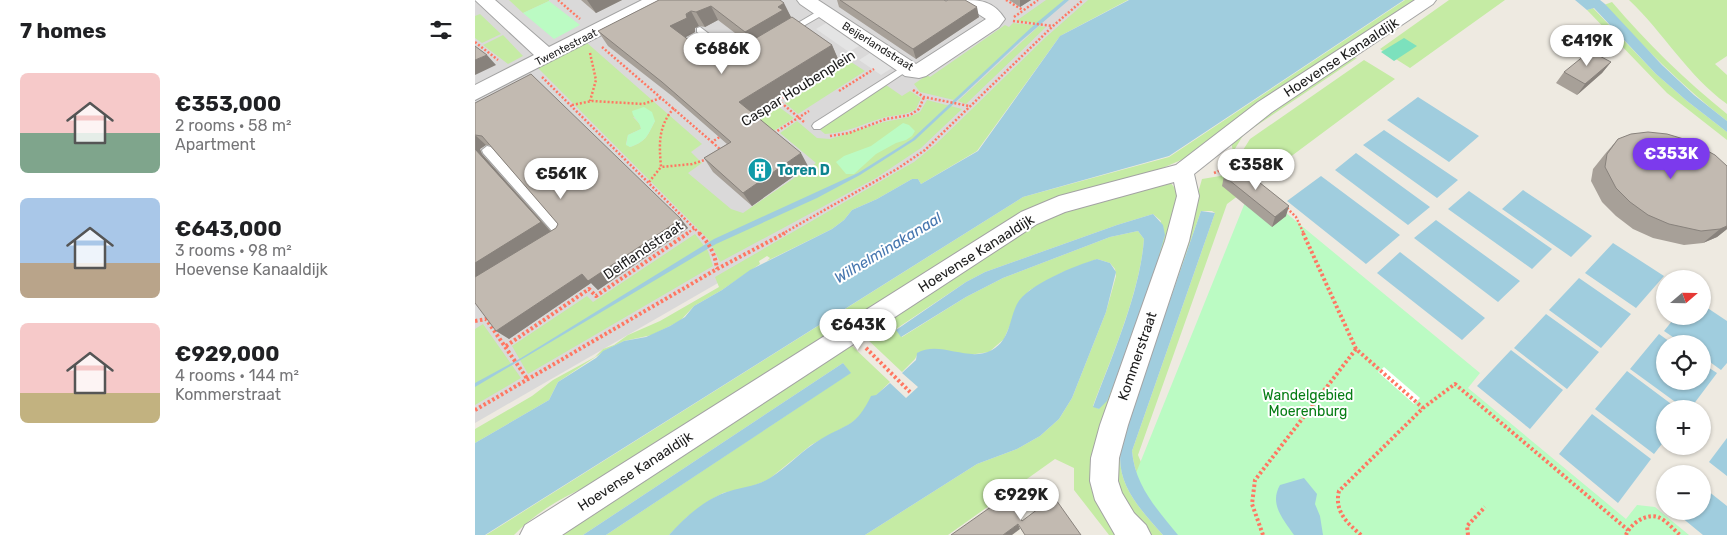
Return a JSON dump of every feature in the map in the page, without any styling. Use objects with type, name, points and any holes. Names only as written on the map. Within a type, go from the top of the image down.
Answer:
[{"type":"street","points":[[485,0],[547,56]]},
{"type":"street","name":"Twentestraat","points":[[475,93],[547,56],[591,40],[656,0]]},
{"type":"street","name":"Beijerlandstraat","points":[[806,0],[913,69],[993,23],[996,19],[993,15],[969,0]]},
{"type":"street","name":"Hoevense Kanaaldijk","points":[[535,535],[1029,218],[1059,205],[1183,171],[1265,108],[1427,0]]},
{"type":"street","name":"Kommerstraat","points":[[1136,535],[1124,524],[1109,500],[1105,482],[1105,458],[1114,425],[1177,241],[1188,196],[1183,171]]},
{"type":"lane","points":[[780,36],[823,11]]},
{"type":"lane","points":[[701,30],[738,60],[746,55]]},
{"type":"lane","points":[[817,126],[913,69]]},
{"type":"lane","points":[[487,150],[561,233],[545,242]]},
{"type":"path","points":[[558,0],[591,40],[724,153],[717,156]]},
{"type":"path","points":[[1005,0],[1023,10]]},
{"type":"path","points":[[1038,0],[1009,20],[1053,26]]},
{"type":"path","points":[[475,410],[717,268],[792,229],[925,150],[1053,26],[1083,0]]},
{"type":"path","points":[[591,40],[590,63],[597,77],[597,84],[591,101]]},
{"type":"path","points":[[475,42],[522,69],[572,106],[707,241],[715,256],[717,268]]},
{"type":"path","name":"Caspar Houbenplein","points":[[745,121],[870,43]]},
{"type":"path","points":[[913,69],[918,83],[911,88],[924,97],[969,106]]},
{"type":"path","points":[[572,106],[591,101],[634,105],[652,103],[661,98]]},
{"type":"path","points":[[661,168],[659,135],[661,123],[673,108]]},
{"type":"path","name":"Caspar Houbenplein","points":[[712,142],[728,132]]},
{"type":"path","points":[[649,182],[661,168],[692,164],[711,158]]},
{"type":"path","points":[[1281,204],[1296,216],[1356,349],[1423,408]]},
{"type":"path","name":"Delflandstraat","points":[[506,346],[589,289],[596,296],[695,228]]},
{"type":"path","points":[[475,321],[486,319],[528,380]]},
{"type":"path","points":[[849,332],[910,392]]},
{"type":"path","points":[[1263,535],[1252,504],[1255,480],[1356,349]]},
{"type":"path","points":[[1361,535],[1338,509],[1335,500],[1339,491],[1423,408],[1455,384],[1628,530]]},
{"type":"path","points":[[1468,535],[1467,526],[1485,507]]},
{"type":"path","points":[[1626,535],[1628,530],[1644,517],[1658,517],[1680,535]]},
{"type":"shaded area","points":[[475,0],[1100,0],[916,169],[475,423]]},
{"type":"shaded area","points":[[826,23],[859,46],[849,52],[816,29]]},
{"type":"shaded area","points":[[870,53],[892,68],[881,75],[859,60]]},
{"type":"green space","points":[[509,0],[549,0],[549,1],[523,13]]},
{"type":"green space","points":[[1046,0],[1064,0],[954,100],[920,92],[914,84],[927,75],[930,77],[1005,25],[1009,27],[1013,23],[1034,25],[1035,23],[1016,21]]},
{"type":"green space","points":[[1088,0],[1128,0],[1060,36],[977,151],[921,184],[918,179],[912,179],[877,199],[852,210],[844,220],[832,229],[767,261],[770,258],[767,256],[759,261],[760,264],[722,290],[694,306],[680,321],[652,335],[624,341],[606,350],[558,382],[549,400],[475,443],[475,429],[532,396],[553,380],[595,357],[603,349],[614,345],[628,335],[660,321],[719,287],[715,277],[914,162],[935,145],[1046,37]]},
{"type":"green space","points":[[1405,0],[1420,0],[1188,157],[1158,170],[1079,192],[601,481],[543,510],[514,535],[486,535],[1023,197],[1169,157]]},
{"type":"green space","points":[[1449,0],[1505,0],[1410,68],[1380,49]]},
{"type":"green space","points":[[1629,0],[1727,0],[1727,56],[1715,64],[1727,75],[1727,104],[1700,80]]},
{"type":"green space","points":[[549,1],[580,25],[554,39],[523,13]]},
{"type":"green space","points":[[1612,2],[1667,61],[1727,114],[1727,121],[1679,80],[1604,5]]},
{"type":"green space","points":[[1593,8],[1656,74],[1727,132],[1727,140],[1667,93],[1587,10]]},
{"type":"green space","points":[[480,14],[501,34],[482,43],[475,38],[475,16]]},
{"type":"green space","points":[[1039,26],[1046,27],[966,104],[958,101]]},
{"type":"green space","points":[[503,35],[523,56],[508,64],[483,45]]},
{"type":"green space","points":[[1404,38],[1417,46],[1394,61],[1381,52]]},
{"type":"green space","points":[[586,42],[702,144],[691,152],[702,163],[688,173],[731,209],[743,213],[816,163],[780,133],[797,121],[817,138],[830,139],[884,122],[909,117],[920,112],[927,100],[962,109],[921,148],[876,178],[720,262],[709,240],[537,67]],"holes":[[[633,117],[655,121],[643,140],[630,147],[626,144],[628,135],[641,129],[640,124]]]},
{"type":"green space","points":[[1352,57],[1357,58],[1244,134],[1233,152],[1231,141]]},
{"type":"green space","points":[[1364,60],[1395,79],[1227,204],[1138,455],[1158,503],[1189,535],[1178,535],[1142,486],[1137,475],[1132,451],[1215,213],[1212,211],[1201,211],[1121,445],[1120,461],[1122,473],[1131,496],[1163,535],[1150,535],[1123,505],[1113,481],[1113,463],[1122,425],[1164,310],[1202,179],[1220,176],[1230,171],[1248,186],[1260,177],[1238,158],[1250,139]]},
{"type":"green space","points":[[851,62],[865,71],[798,114],[785,103]]},
{"type":"green space","points":[[886,85],[902,96],[910,91],[921,98],[916,109],[905,114],[886,117],[841,132],[825,134],[819,129]]},
{"type":"green space","points":[[644,107],[652,112],[655,121],[643,140],[630,147],[626,145],[628,135],[641,129],[632,111]]},
{"type":"green space","points":[[779,107],[794,118],[772,132],[741,132]]},
{"type":"green space","points":[[903,123],[909,125],[915,131],[912,136],[876,154],[854,174],[846,174],[836,162],[844,156],[871,146]]},
{"type":"green space","points":[[1170,182],[1178,192],[1180,199],[1103,426],[1125,535],[1109,535],[1074,490],[1074,468],[1055,459],[948,535],[865,535],[977,464],[1017,449],[1040,436],[1059,419],[1072,398],[1106,312],[1116,276],[1115,269],[1110,263],[1097,259],[1061,273],[1030,290],[1021,299],[1004,339],[989,352],[969,355],[931,349],[918,353],[915,359],[902,372],[866,338],[867,330],[1047,216]],"holes":[[[1153,214],[1161,221],[1099,409],[1093,406],[1124,324],[1137,280],[1144,239],[1138,231],[1110,237],[1003,278],[966,297],[902,337],[896,329],[966,282],[985,272]]]},
{"type":"green space","name":"Wandelgebied Moerenburg","points":[[1252,185],[1480,373],[1468,388],[1626,519],[1637,505],[1655,507],[1656,520],[1671,520],[1689,535],[1177,535],[1132,483]]},
{"type":"green space","points":[[695,234],[708,251],[713,266],[528,374],[512,346],[587,296],[593,302]]},
{"type":"green space","points":[[483,324],[521,378],[475,405],[475,329]]},
{"type":"green space","points":[[841,346],[852,346],[890,382],[868,403],[861,415],[850,424],[811,445],[768,480],[750,487],[723,493],[687,517],[669,535],[606,535],[850,373],[843,363],[583,535],[550,535]]},
{"type":"water","points":[[1064,0],[1069,0],[1021,41],[915,140],[860,175],[817,198],[716,244],[475,387],[475,383],[521,358],[714,239],[858,173],[912,139],[1034,25]]},
{"type":"water","name":"Wilhelminakanaal","points":[[1129,0],[1404,0],[1169,156],[1023,197],[485,535],[475,535],[475,443],[549,400],[558,382],[596,358],[603,351],[624,341],[646,337],[670,326],[685,317],[694,306],[722,290],[750,270],[832,229],[844,220],[852,210],[877,199],[912,179],[918,179],[921,184],[978,151],[1060,36]]},
{"type":"water","points":[[1575,0],[1600,0],[1605,4],[1662,65],[1694,95],[1727,121],[1727,132],[1656,74],[1594,8],[1587,10]]},
{"type":"water","points":[[1418,97],[1479,136],[1449,162],[1387,120]]},
{"type":"water","points":[[1384,130],[1458,180],[1437,198],[1363,145]]},
{"type":"water","points":[[1356,153],[1430,207],[1408,225],[1335,170]]},
{"type":"water","points":[[1321,176],[1400,235],[1366,264],[1287,201]]},
{"type":"water","points":[[1523,190],[1592,236],[1571,257],[1502,209]]},
{"type":"water","points":[[1469,191],[1552,249],[1532,269],[1448,209]]},
{"type":"water","points":[[1201,211],[1215,213],[1132,451],[1137,475],[1142,486],[1178,535],[1163,535],[1131,496],[1122,473],[1120,461],[1121,448],[1128,421]]},
{"type":"water","points":[[1153,214],[1163,225],[1165,235],[1125,357],[1107,401],[1099,409],[1093,407],[1124,324],[1137,281],[1144,239],[1138,231],[1110,237],[1003,278],[966,297],[901,337],[896,330],[966,282],[985,272]]},
{"type":"water","points":[[1436,220],[1520,281],[1498,302],[1414,238]]},
{"type":"water","points":[[1613,243],[1656,271],[1656,285],[1636,308],[1585,273]]},
{"type":"water","points":[[1400,252],[1485,318],[1462,340],[1377,273]]},
{"type":"water","points":[[1097,259],[1110,263],[1116,272],[1106,312],[1072,398],[1059,419],[1040,436],[1017,449],[977,464],[865,535],[669,535],[704,503],[721,494],[765,481],[783,469],[814,443],[851,423],[861,414],[871,396],[876,395],[890,383],[906,398],[918,387],[902,373],[916,360],[917,353],[935,349],[973,354],[992,350],[998,346],[1006,335],[1014,310],[1022,297],[1041,283]]},
{"type":"water","points":[[1579,278],[1631,314],[1601,348],[1549,310]]},
{"type":"water","points":[[1711,310],[1727,321],[1727,363],[1721,370],[1711,363],[1711,335],[1670,335],[1664,331],[1669,325],[1711,325]]},
{"type":"water","points":[[1546,314],[1599,352],[1567,389],[1514,348]]},
{"type":"water","points":[[1656,338],[1656,388],[1630,369]]},
{"type":"water","points":[[1511,350],[1563,390],[1530,429],[1477,386]]},
{"type":"water","points":[[843,363],[851,373],[606,535],[583,535]]},
{"type":"water","points":[[1711,369],[1717,373],[1711,381]]},
{"type":"water","points":[[1627,371],[1666,400],[1656,400],[1656,451],[1654,454],[1595,409]]},
{"type":"water","points":[[1659,390],[1704,390],[1697,400],[1673,400]]},
{"type":"water","points":[[1592,414],[1651,459],[1618,503],[1559,454]]},
{"type":"water","points":[[1727,438],[1727,476],[1709,462]]},
{"type":"water","points":[[1304,478],[1317,494],[1315,504],[1320,516],[1323,535],[1294,535],[1277,505],[1277,492],[1280,485]]},
{"type":"water","points":[[1711,493],[1727,506],[1727,535],[1703,535],[1685,520],[1711,520]]},
{"type":"pier","points":[[1384,367],[1420,398],[1414,404],[1378,372]]},
{"type":"building","points":[[659,0],[780,0],[784,3],[778,7],[783,10],[745,32],[711,6],[696,12],[691,11],[686,14],[687,18],[670,26],[717,61],[792,17],[832,45],[739,102],[801,153],[743,193],[704,158],[731,142],[662,82],[598,31]]},
{"type":"building","points":[[840,0],[965,0],[977,7],[913,49]]},
{"type":"building","points":[[475,46],[487,55],[475,60]]},
{"type":"building","points":[[1590,51],[1611,62],[1585,84],[1564,72]]},
{"type":"building","points":[[531,74],[681,219],[588,281],[582,274],[496,331],[475,303],[475,277],[556,228],[558,224],[482,136],[475,135],[475,103]]},
{"type":"building","points":[[1648,132],[1667,134],[1687,140],[1715,155],[1727,166],[1727,226],[1720,229],[1701,231],[1669,224],[1648,215],[1630,202],[1616,188],[1605,167],[1607,154],[1618,139],[1631,134]]},
{"type":"building","points":[[475,149],[541,222],[475,263]]},
{"type":"building","points":[[1235,163],[1289,206],[1275,217],[1224,176]]},
{"type":"building","points":[[1005,497],[1022,521],[1054,497],[1081,535],[1025,535],[1018,524],[1003,535],[951,535]]},
{"type":"place","name":"Toren D","points":[[760,170]]}]
